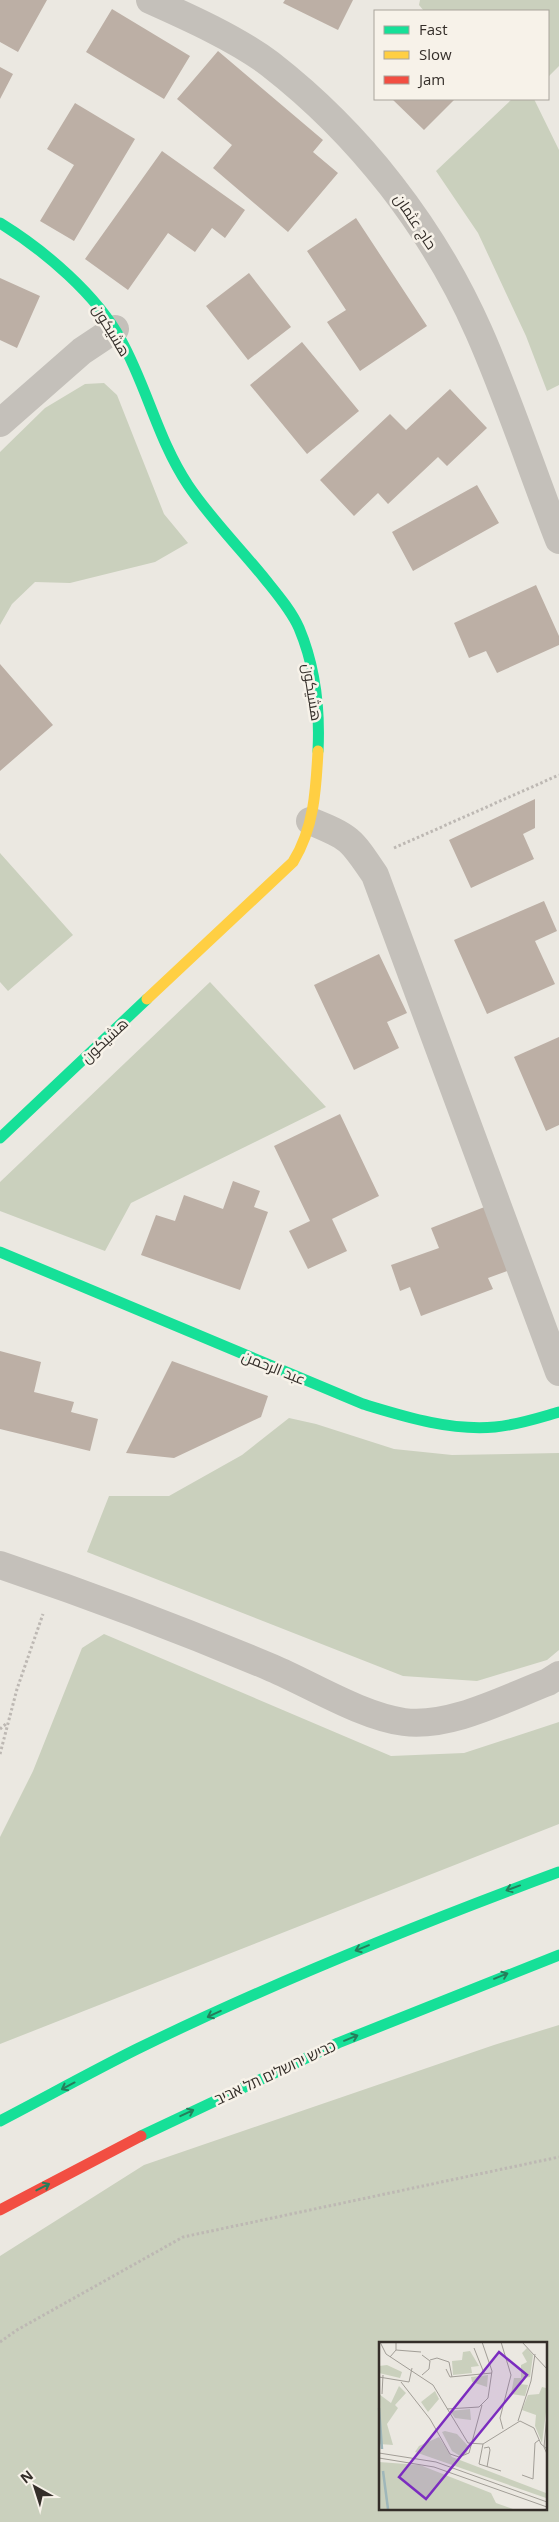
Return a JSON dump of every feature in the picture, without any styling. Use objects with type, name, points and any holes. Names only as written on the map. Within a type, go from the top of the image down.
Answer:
[{"type":"main road","name":"هشيكون","points":[[0,223],[28,240],[69,275],[101,307],[122,341],[170,453],[188,485],[280,597],[299,628],[312,672],[319,724],[316,792],[305,843],[293,862],[0,1138]]},
{"type":"main road","name":"عبد الرحمن","points":[[0,1252],[363,1404],[404,1417],[438,1424],[473,1427],[513,1424],[559,1412]]},
{"type":"main road","points":[[0,2121],[136,2050],[307,1971],[488,1897],[559,1872]]},
{"type":"main road","name":"כביש ירושלים תל אביב","points":[[0,2210],[170,2121],[338,2043],[559,1955]]},
{"type":"street","name":"حاج عثمان","points":[[150,0],[196,21],[268,63],[310,98],[368,157],[415,216],[448,271],[479,332],[559,540]]},
{"type":"street","points":[[0,423],[82,352],[115,329]]},
{"type":"street","points":[[310,822],[342,834],[357,846],[375,874],[559,1372]]},
{"type":"street","points":[[0,1565],[54,1583],[214,1643],[290,1675],[360,1709],[404,1722],[447,1720],[548,1682],[559,1675]]},
{"type":"path","points":[[366,860],[559,775]]},
{"type":"path","points":[[0,1754],[17,1689],[54,1583]]},
{"type":"path","points":[[0,1729],[8,1723]]},
{"type":"path","points":[[0,2342],[17,2330],[183,2237],[559,2157]]},
{"type":"green space","points":[[420,0],[559,0],[559,66],[549,76],[549,10],[423,10],[419,5]]},
{"type":"green space","points":[[511,100],[534,100],[559,150],[559,385],[547,391],[526,336],[478,233],[436,171]]},
{"type":"green space","points":[[104,383],[117,395],[164,514],[188,543],[155,562],[70,583],[35,582],[12,604],[0,625],[0,452],[45,408],[85,384]]},
{"type":"green space","points":[[0,853],[73,935],[8,991],[0,982]]},
{"type":"green space","points":[[210,982],[326,1107],[131,1203],[105,1251],[0,1211],[0,1182]]},
{"type":"green space","points":[[289,1418],[316,1424],[394,1449],[452,1455],[559,1453],[559,1650],[547,1660],[477,1681],[403,1676],[87,1552],[109,1496],[169,1496],[242,1455]]},
{"type":"green space","points":[[104,1634],[391,1756],[464,1753],[559,1722],[559,1824],[0,2044],[0,1837],[33,1771],[82,1648]]},
{"type":"green space","points":[[559,2025],[559,2522],[0,2522],[0,2256],[144,2165],[494,2045]]},
{"type":"building","points":[[0,0],[47,0],[18,52],[0,42]]},
{"type":"building","points":[[285,0],[353,0],[338,30],[283,3]]},
{"type":"building","points":[[112,9],[190,56],[164,99],[86,52]]},
{"type":"building","points":[[218,51],[323,140],[313,152],[338,173],[288,232],[213,168],[232,145],[177,99]]},
{"type":"building","points":[[0,67],[13,74],[0,99]]},
{"type":"building","points":[[393,100],[454,100],[424,130]]},
{"type":"building","points":[[75,103],[135,139],[74,241],[40,221],[74,165],[47,149]]},
{"type":"building","points":[[162,151],[245,210],[225,238],[212,228],[195,252],[168,233],[128,290],[85,259]]},
{"type":"building","points":[[356,218],[427,326],[360,371],[327,322],[346,310],[307,251]]},
{"type":"building","points":[[249,273],[291,327],[248,360],[206,306]]},
{"type":"building","points":[[0,278],[40,296],[17,348],[0,340]]},
{"type":"building","points":[[302,342],[359,411],[307,454],[250,385]]},
{"type":"building","points":[[450,389],[487,428],[447,466],[438,457],[388,504],[378,493],[354,516],[320,480],[390,414],[406,430]]},
{"type":"building","points":[[477,485],[499,523],[413,571],[392,532]]},
{"type":"building","points":[[536,585],[559,636],[559,645],[497,673],[486,651],[469,658],[454,623]]},
{"type":"building","points":[[0,664],[53,725],[0,771]]},
{"type":"building","points":[[535,799],[535,828],[523,834],[534,859],[471,888],[449,840]]},
{"type":"building","points":[[544,901],[557,931],[535,941],[555,984],[487,1014],[454,940]]},
{"type":"building","points":[[379,954],[407,1013],[387,1022],[399,1048],[354,1070],[314,985]]},
{"type":"building","points":[[559,1037],[559,1125],[546,1131],[514,1057]]},
{"type":"building","points":[[340,1114],[379,1196],[332,1219],[347,1251],[308,1269],[289,1231],[310,1221],[274,1146]]},
{"type":"building","points":[[233,1181],[260,1191],[254,1207],[268,1212],[240,1290],[141,1255],[156,1215],[175,1221],[184,1195],[223,1209]]},
{"type":"building","points":[[487,1206],[510,1270],[488,1278],[493,1289],[421,1316],[410,1287],[400,1291],[391,1265],[439,1248],[431,1228]]},
{"type":"building","points":[[0,1351],[41,1362],[34,1392],[74,1402],[71,1412],[98,1419],[90,1451],[0,1429]]},
{"type":"building","points":[[172,1361],[268,1396],[261,1417],[174,1458],[126,1453]]},
{"type":"traffic: fast","points":[[0,223],[34,246],[68,275],[84,290],[111,323],[130,358],[160,432],[188,485],[215,521],[284,602],[292,615],[299,628],[313,673],[318,720],[318,751]]},
{"type":"traffic: fast","points":[[0,1138],[147,999]]},
{"type":"traffic: fast","points":[[0,1252],[363,1404],[395,1414],[445,1425],[478,1428],[511,1425],[559,1412]]},
{"type":"traffic: fast","points":[[0,2121],[137,2049],[189,2024],[399,1934],[559,1872]]},
{"type":"traffic: fast","points":[[141,2136],[338,2043],[559,1955]]},
{"type":"traffic: slow","points":[[147,999],[293,862],[310,822],[315,794],[318,751]]},
{"type":"traffic: jam","points":[[0,2210],[141,2136]]}]
